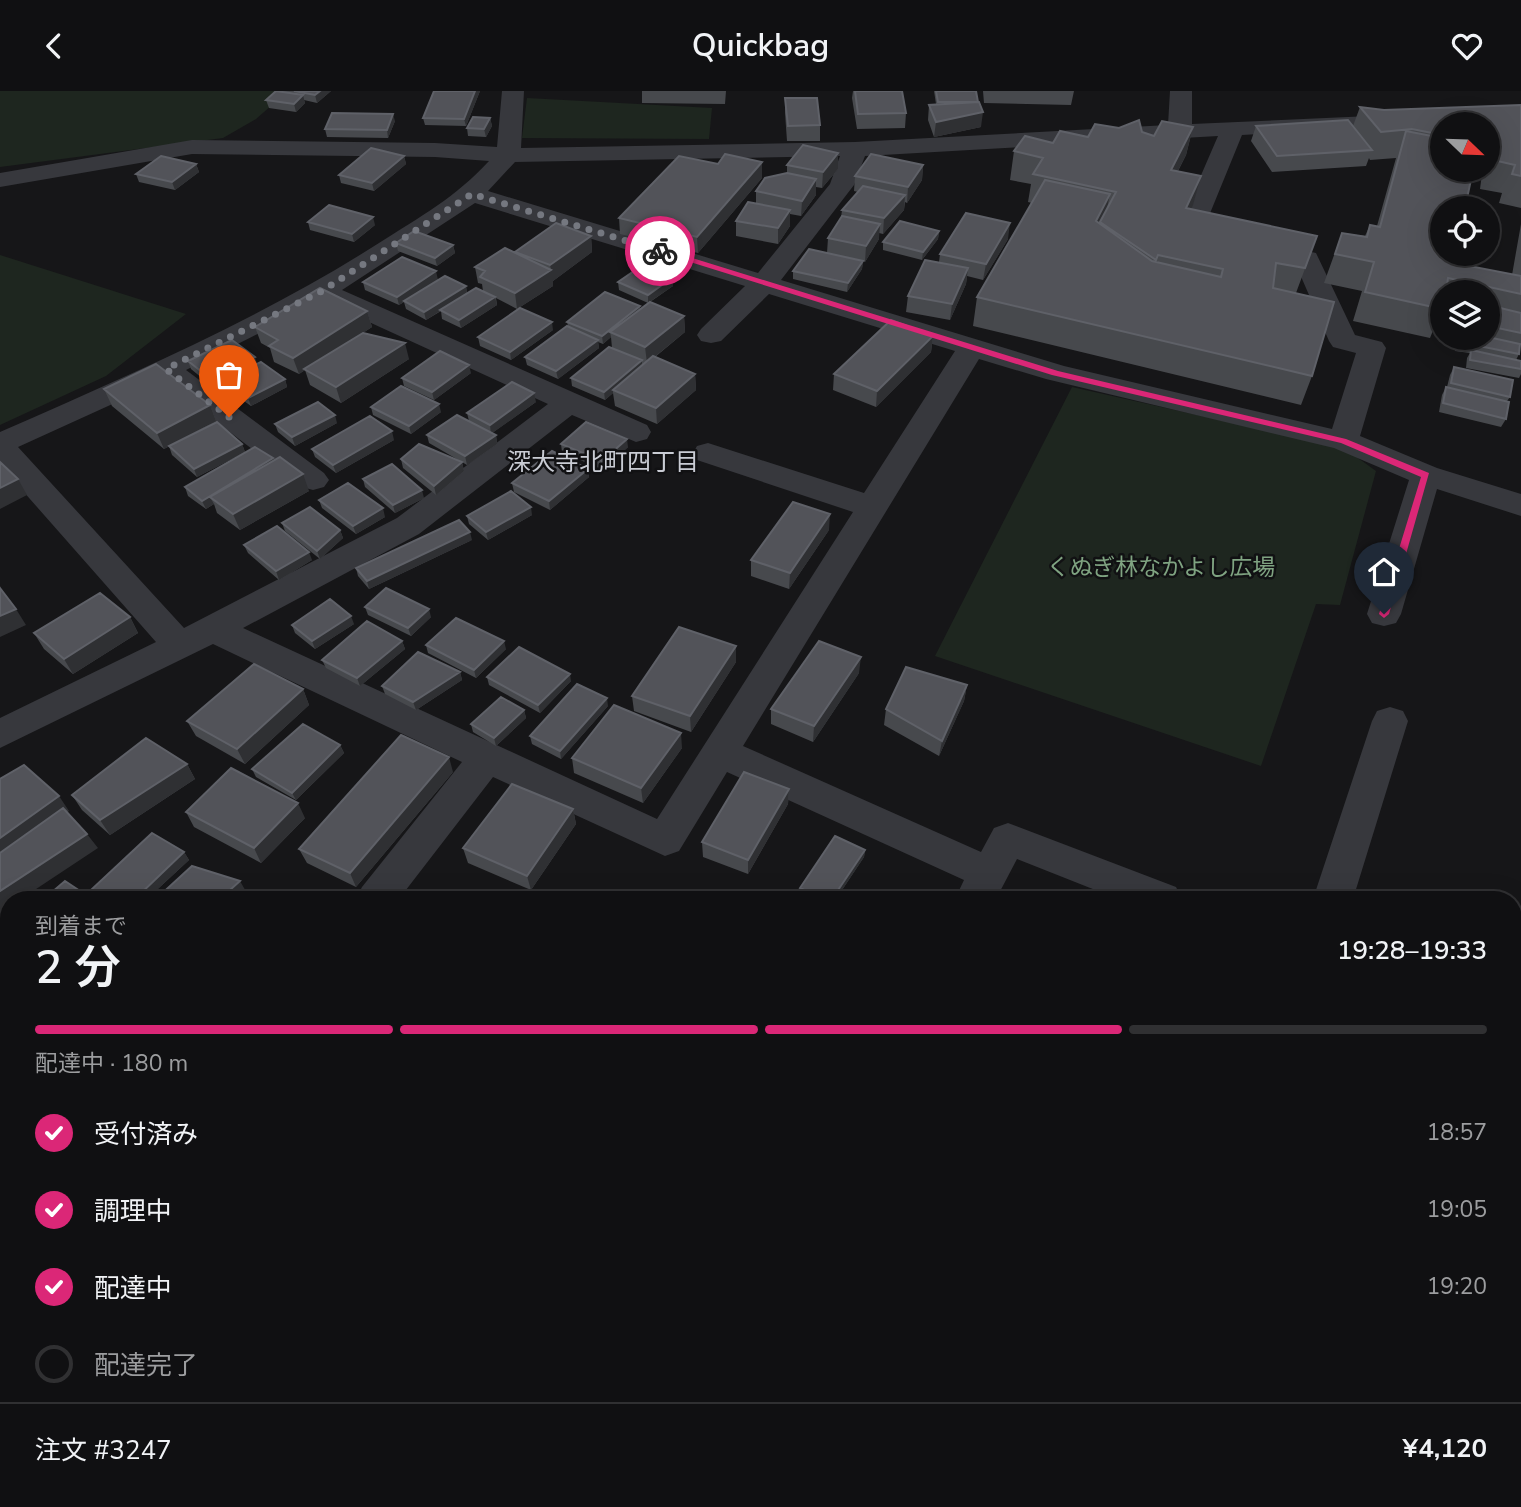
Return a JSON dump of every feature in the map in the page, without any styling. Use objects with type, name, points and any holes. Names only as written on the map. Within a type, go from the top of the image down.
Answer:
[{"type":"street","points":[[179,645],[0,445],[166,369],[322,291],[472,194],[508,155],[513,91]]},
{"type":"street","points":[[1180,131],[1181,91]]},
{"type":"street","points":[[0,180],[192,147],[435,150],[508,155],[855,149],[1425,118]]},
{"type":"street","points":[[1233,128],[1189,233],[1307,259],[1343,341],[1372,348],[1343,441]]},
{"type":"street","points":[[711,335],[765,282],[842,185],[855,149]]},
{"type":"street","points":[[472,194],[1055,373],[1343,441],[1426,475],[1519,497]]},
{"type":"street","points":[[322,291],[636,432]]},
{"type":"street","points":[[213,629],[665,840],[971,348]]},
{"type":"street","points":[[166,369],[313,480]]},
{"type":"street","points":[[3,732],[213,629],[408,526],[568,403]]},
{"type":"street","points":[[709,453],[873,507]]},
{"type":"street","points":[[1384,614],[1426,475]]},
{"type":"street","points":[[1336,891],[1390,721]]},
{"type":"street","points":[[719,752],[981,886],[1008,839],[1142,891]]},
{"type":"street","points":[[382,891],[487,757]]},
{"type":"green space","points":[[0,91],[288,91],[256,119],[223,138],[0,167]]},
{"type":"green space","points":[[527,98],[712,108],[709,139],[522,138]]},
{"type":"green space","points":[[0,255],[186,314],[106,376],[0,425]]},
{"type":"green space","name":"くぬぎ林なかよし広場","points":[[1072,387],[1344,448],[1376,471],[1340,605],[1316,604],[1261,766],[935,656]]},
{"type":"building","points":[[276,91],[303,95],[294,104],[266,100]]},
{"type":"building","points":[[294,91],[320,91],[315,95]]},
{"type":"building","points":[[434,91],[475,91],[464,119],[423,118]]},
{"type":"building","points":[[855,91],[902,91],[906,113],[858,114]]},
{"type":"building","points":[[936,91],[976,91],[978,102],[938,102]]},
{"type":"building","points":[[785,98],[817,98],[820,125],[788,126]]},
{"type":"building","points":[[979,102],[983,112],[936,122],[929,105]]},
{"type":"building","points":[[1521,105],[1521,176],[1512,174],[1515,165],[1500,162],[1500,112],[1430,112],[1430,133],[1412,129],[1381,132],[1360,107],[1384,110]]},
{"type":"building","points":[[332,113],[393,114],[387,130],[325,129]]},
{"type":"building","points":[[473,117],[490,118],[484,129],[467,128]]},
{"type":"building","points":[[1139,120],[1142,132],[1154,136],[1162,121],[1193,127],[1171,170],[1201,176],[1186,208],[1317,236],[1305,268],[1276,263],[1273,288],[1334,302],[1312,376],[977,297],[1045,180],[1110,194],[1096,221],[1152,261],[1221,277],[1223,269],[1158,255],[1156,260],[1100,222],[1116,192],[1033,174],[1043,158],[1014,151],[1025,136],[1053,143],[1060,131],[1088,137],[1095,124],[1119,128]]},
{"type":"building","points":[[1348,120],[1372,150],[1277,156],[1256,126]]},
{"type":"building","points":[[1406,131],[1430,136],[1430,182],[1470,182],[1468,196],[1430,196],[1430,266],[1469,266],[1521,276],[1521,294],[1500,289],[1500,280],[1448,278],[1430,280],[1430,306],[1365,292],[1374,262],[1335,254],[1342,233],[1367,237],[1370,225],[1380,227]]},
{"type":"building","points":[[803,145],[838,153],[823,172],[787,165]]},
{"type":"building","points":[[371,148],[404,156],[372,183],[339,175]]},
{"type":"building","points":[[725,154],[762,162],[697,237],[619,218],[679,156],[718,164]]},
{"type":"building","points":[[871,154],[923,165],[908,187],[855,176]]},
{"type":"building","points":[[161,156],[196,164],[172,182],[136,174]]},
{"type":"building","points":[[787,173],[816,179],[802,201],[756,191],[765,178]]},
{"type":"building","points":[[863,186],[905,195],[884,218],[842,210]]},
{"type":"building","points":[[748,202],[790,210],[778,228],[736,221]]},
{"type":"building","points":[[329,205],[373,217],[352,234],[308,222]]},
{"type":"building","points":[[966,213],[1010,223],[986,264],[940,254]]},
{"type":"building","points":[[842,216],[880,224],[866,246],[828,238]]},
{"type":"building","points":[[900,221],[939,231],[923,252],[883,242]]},
{"type":"building","points":[[556,223],[591,236],[550,265],[515,252]]},
{"type":"building","points":[[414,231],[453,245],[435,258],[396,243]]},
{"type":"building","points":[[505,248],[551,270],[515,293],[480,277],[485,271],[475,267]]},
{"type":"building","points":[[809,249],[863,261],[848,283],[793,271]]},
{"type":"building","points":[[402,257],[436,271],[397,297],[363,282]]},
{"type":"building","points":[[925,260],[968,268],[952,304],[908,296]]},
{"type":"building","points":[[643,265],[673,277],[648,295],[618,282]]},
{"type":"building","points":[[445,276],[466,286],[424,312],[404,301]]},
{"type":"building","points":[[320,288],[367,311],[293,358],[269,346],[278,340],[255,327]]},
{"type":"building","points":[[476,288],[495,297],[459,320],[440,310]]},
{"type":"building","points":[[605,292],[640,306],[602,336],[567,322]]},
{"type":"building","points":[[650,302],[684,316],[645,347],[610,332]]},
{"type":"building","points":[[520,308],[552,322],[510,352],[478,337]]},
{"type":"building","points":[[1500,308],[1521,313],[1521,333],[1500,329]]},
{"type":"building","points":[[891,320],[933,336],[877,391],[834,374]]},
{"type":"building","points":[[567,326],[598,340],[556,371],[525,357]]},
{"type":"building","points":[[363,333],[405,343],[336,387],[304,369]]},
{"type":"building","points":[[232,340],[255,357],[211,379],[188,361]]},
{"type":"building","points":[[1500,340],[1520,344],[1519,354],[1499,350]]},
{"type":"building","points":[[609,347],[642,360],[604,392],[571,378]]},
{"type":"building","points":[[1471,350],[1521,361],[1521,369],[1470,360]]},
{"type":"building","points":[[440,351],[469,365],[432,392],[402,378]]},
{"type":"building","points":[[653,356],[695,374],[656,408],[613,390]]},
{"type":"building","points":[[261,362],[285,379],[248,398],[224,380]]},
{"type":"building","points":[[156,364],[210,405],[157,433],[104,389]]},
{"type":"building","points":[[1454,367],[1513,380],[1510,397],[1451,383]]},
{"type":"building","points":[[512,382],[534,393],[490,425],[467,413]]},
{"type":"building","points":[[401,386],[439,404],[409,426],[371,407]]},
{"type":"building","points":[[1446,387],[1509,402],[1506,419],[1443,403]]},
{"type":"building","points":[[318,402],[335,415],[292,437],[275,424]]},
{"type":"building","points":[[457,415],[496,435],[465,456],[427,435]]},
{"type":"building","points":[[370,416],[392,431],[333,465],[312,449]]},
{"type":"building","points":[[217,422],[242,444],[194,469],[169,446]]},
{"type":"building","points":[[586,422],[627,439],[602,461],[561,444]]},
{"type":"building","points":[[419,444],[462,462],[434,486],[401,459]]},
{"type":"building","points":[[255,447],[273,458],[202,501],[185,487]]},
{"type":"building","points":[[552,451],[588,469],[549,501],[512,483]]},
{"type":"building","points":[[280,457],[303,474],[233,514],[210,497]]},
{"type":"building","points":[[0,462],[18,479],[0,488]]},
{"type":"building","points":[[392,464],[422,490],[393,505],[363,479]]},
{"type":"building","points":[[348,483],[383,508],[353,526],[319,500]]},
{"type":"building","points":[[511,491],[531,507],[486,532],[467,516]]},
{"type":"building","points":[[793,502],[830,514],[790,573],[751,560]]},
{"type":"building","points":[[310,507],[340,530],[317,551],[282,523]]},
{"type":"building","points":[[459,520],[470,532],[367,581],[356,568]]},
{"type":"building","points":[[277,526],[309,552],[276,571],[244,545]]},
{"type":"building","points":[[0,588],[16,609],[0,616]]},
{"type":"building","points":[[386,588],[429,609],[408,628],[365,607]]},
{"type":"building","points":[[100,593],[130,617],[64,659],[34,633]]},
{"type":"building","points":[[330,599],[351,616],[312,641],[292,625]]},
{"type":"building","points":[[456,618],[504,641],[474,670],[426,645]]},
{"type":"building","points":[[367,621],[402,641],[357,678],[322,660]]},
{"type":"building","points":[[679,627],[736,646],[690,716],[632,696]]},
{"type":"building","points":[[819,641],[861,657],[814,726],[771,709]]},
{"type":"building","points":[[519,647],[570,674],[538,705],[487,677]]},
{"type":"building","points":[[418,652],[460,672],[413,702],[382,686]]},
{"type":"building","points":[[254,664],[303,689],[237,749],[187,721]]},
{"type":"building","points":[[906,667],[967,685],[942,741],[886,709]]},
{"type":"building","points":[[577,684],[607,698],[560,751],[530,736]]},
{"type":"building","points":[[501,697],[524,710],[494,738],[471,724]]},
{"type":"building","points":[[614,705],[681,733],[641,788],[572,758]]},
{"type":"building","points":[[303,724],[340,745],[292,793],[252,769]]},
{"type":"building","points":[[401,735],[449,757],[350,873],[299,849]]},
{"type":"building","points":[[146,738],[187,764],[100,820],[72,795]]},
{"type":"building","points":[[24,765],[59,796],[0,838],[0,779]]},
{"type":"building","points":[[231,768],[298,803],[254,848],[186,812]]},
{"type":"building","points":[[744,772],[789,789],[748,860],[702,842]]},
{"type":"building","points":[[512,784],[573,809],[527,876],[463,848]]},
{"type":"building","points":[[63,808],[87,834],[0,891],[0,853]]},
{"type":"building","points":[[152,833],[184,852],[143,891],[91,890]]},
{"type":"building","points":[[835,836],[865,850],[837,891],[806,891],[800,888]]},
{"type":"building","points":[[192,866],[240,881],[229,891],[165,891]]},
{"type":"building","points":[[65,881],[80,891],[53,891]]},
{"type":"way so far","points":[[229,417],[166,369],[322,291],[472,194],[660,251]]},
{"type":"district","name":"深大寺北町四丁目","points":[[603,462]]},
{"type":"route","points":[[660,251],[1055,373],[1343,441],[1426,475],[1384,614]]}]
